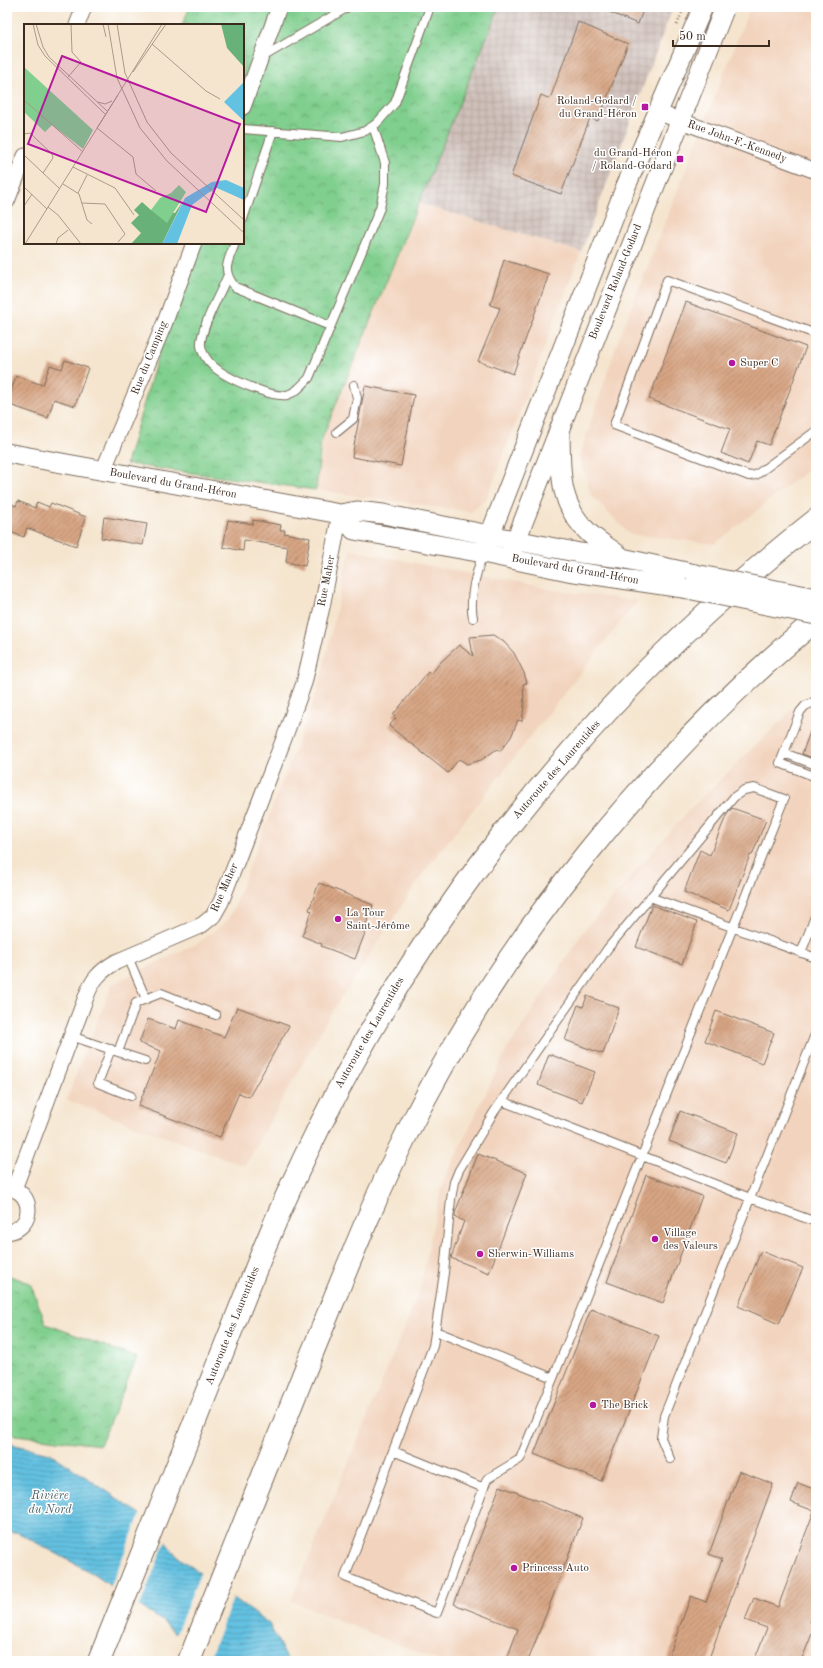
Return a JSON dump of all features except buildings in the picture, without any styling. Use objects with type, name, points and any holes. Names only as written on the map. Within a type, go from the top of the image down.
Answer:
[{"type":"highway","name":"Autoroute des Laurentides","points":[[99,1661],[267,1240],[331,1102],[366,1037],[397,986],[490,849],[544,783],[604,715],[659,658],[714,606],[816,520]]},
{"type":"highway","points":[[189,1661],[376,1199],[412,1124],[466,1027],[548,905],[603,835],[686,741],[751,676],[816,620]]},
{"type":"street","points":[[77,24],[84,7]]},
{"type":"street","points":[[244,104],[279,7]]},
{"type":"street","points":[[483,553],[626,186],[703,7]]},
{"type":"street","name":"Boulevard Roland-Godard","points":[[509,558],[560,424],[725,7]]},
{"type":"street","name":"Rue John-F.-Kennedy","points":[[657,112],[816,171]]},
{"type":"street","points":[[7,201],[24,158]]},
{"type":"street","name":"Rue du Camping","points":[[103,472],[165,322],[194,244]]},
{"type":"street","points":[[560,424],[561,481],[569,505],[577,519],[590,534],[622,558]]},
{"type":"street","name":"Boulevard du Grand-Héron","points":[[7,454],[340,514],[357,510],[490,534],[580,553],[622,558],[689,581],[816,615]]},
{"type":"street","name":"Boulevard du Grand-Héron","points":[[340,514],[354,530],[483,553],[573,572],[689,581],[816,598]]},
{"type":"street","name":"Rue Maher","points":[[7,1232],[15,1230],[21,1226],[26,1219],[28,1207],[25,1198],[10,1188],[95,978],[111,965],[202,925],[213,916],[221,902],[304,683],[322,607],[340,514]]},
{"type":"lane","points":[[261,58],[348,7]]},
{"type":"lane","points":[[244,128],[342,137],[365,131],[378,123],[394,103],[430,7]]},
{"type":"lane","points":[[227,277],[202,334],[201,346],[206,359],[223,374],[271,395],[287,395],[298,391],[309,378],[380,208],[385,184],[385,163],[373,126]]},
{"type":"lane","points":[[244,216],[273,131]]},
{"type":"lane","points":[[235,244],[226,268],[227,277],[234,287],[330,326]]},
{"type":"lane","points":[[816,334],[667,280],[614,425],[749,476],[756,475],[816,430]]},
{"type":"lane","points":[[337,432],[353,419],[357,398],[354,385]]},
{"type":"lane","points":[[473,618],[471,598],[476,574],[483,553]]},
{"type":"lane","points":[[816,701],[805,706],[800,712],[780,763],[816,777]]},
{"type":"lane","points":[[784,753],[816,765]]},
{"type":"lane","points":[[754,788],[784,799],[520,1459],[487,1479],[437,1613],[345,1577],[433,1346],[444,1273],[454,1182],[459,1170],[502,1101],[600,960],[650,897],[734,797],[744,790],[754,788]]},
{"type":"lane","points":[[650,897],[816,958]]},
{"type":"lane","points":[[801,953],[816,914]]},
{"type":"lane","points":[[128,957],[146,999]]},
{"type":"lane","points":[[131,1096],[98,1083],[136,1003],[161,992],[216,1015]]},
{"type":"lane","points":[[670,1459],[661,1438],[664,1416],[816,1032]]},
{"type":"lane","points":[[71,1036],[145,1061]]},
{"type":"lane","points":[[502,1101],[750,1198],[816,1222]]},
{"type":"lane","points":[[435,1331],[553,1378]]},
{"type":"lane","points":[[393,1451],[484,1488]]},
{"type":"path","points":[[678,22],[684,7]]},
{"type":"shaded area","points":[[499,7],[673,7],[581,252],[418,203]]},
{"type":"shaded area","points":[[750,7],[816,7],[816,463],[715,544],[629,534],[591,495],[579,457],[617,344]]},
{"type":"shaded area","points":[[418,203],[581,252],[487,498],[472,512],[316,490],[321,441]]},
{"type":"shaded area","points":[[350,550],[552,590],[637,601],[424,872],[330,1015],[245,1166],[66,1100],[112,984],[200,942],[229,919],[318,690]]},
{"type":"shaded area","points":[[816,687],[816,1647],[811,1661],[439,1661],[291,1601],[419,1292],[442,1184],[505,1053],[583,932],[688,811]]},
{"type":"green space","points":[[190,7],[499,7],[321,441],[316,490],[126,464],[191,244],[244,244],[244,24],[182,24]]},
{"type":"green space","points":[[7,1275],[30,1283],[46,1324],[137,1358],[100,1445],[7,1434]]},
{"type":"water","name":"Rivière du Nord","points":[[7,1444],[50,1453],[145,1517],[177,1556],[269,1624],[288,1661],[205,1661],[162,1621],[92,1573],[17,1532],[7,1532]]},
{"type":"pier","points":[[141,1512],[147,1516],[166,1540],[139,1608],[110,1588]]},
{"type":"pier","points":[[201,1571],[234,1596],[208,1661],[202,1661],[175,1636]]},
{"type":"place","name":"Roland-Godard / du Grand-Héron","points":[[645,107]]},
{"type":"place","name":"du Grand-Héron / Roland-Godard","points":[[680,159]]},
{"type":"place","name":"Super C","points":[[732,363]]},
{"type":"place","name":"La Tour Saint-Jérôme","points":[[338,919]]},
{"type":"place","name":"Village des Valeurs","points":[[655,1239]]},
{"type":"place","name":"Sherwin-Williams","points":[[480,1254]]},
{"type":"place","name":"The Brick","points":[[593,1405]]},
{"type":"place","name":"Princess Auto","points":[[514,1568]]}]
